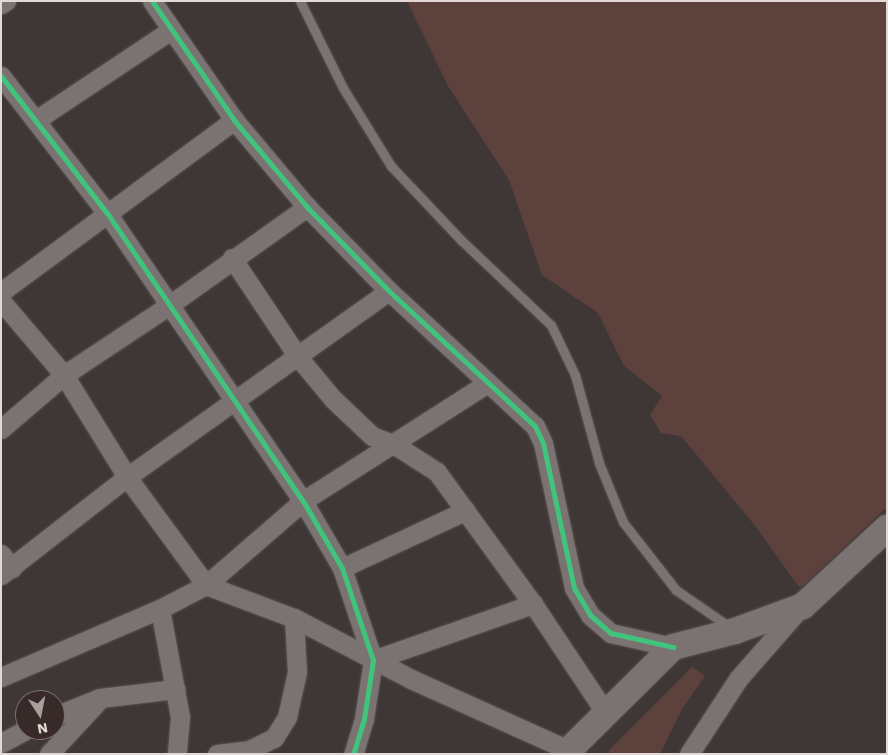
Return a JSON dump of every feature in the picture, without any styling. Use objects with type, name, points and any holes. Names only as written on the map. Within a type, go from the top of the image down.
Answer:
[{"type":"street","points":[[1,4],[6,1]]},
{"type":"street","points":[[152,1],[234,120],[307,207],[389,291],[486,384],[535,426],[543,443],[574,588],[590,615],[611,633],[673,647],[735,631],[803,606]]},
{"type":"street","points":[[36,120],[171,30]]},
{"type":"street","points":[[1,76],[107,213],[168,306],[303,501],[342,568],[373,660],[364,719],[353,754]]},
{"type":"street","points":[[1,292],[234,120]]},
{"type":"street","points":[[1,429],[64,375],[168,306],[232,258],[307,207]]},
{"type":"street","points":[[232,258],[298,357],[333,399],[372,436],[395,445],[437,472],[533,604],[607,715]]},
{"type":"street","points":[[5,566],[233,400],[298,357],[389,291]]},
{"type":"street","points":[[1,301],[64,375],[127,477],[206,585],[294,618],[373,660],[566,752],[607,715],[673,647]]},
{"type":"street","points":[[1,677],[160,609],[206,585],[303,501],[395,445],[486,384]]},
{"type":"street","points":[[342,568],[465,510]]},
{"type":"street","points":[[689,754],[738,679],[803,606],[887,528]]},
{"type":"street","points":[[373,660],[533,604]]},
{"type":"street","points":[[160,609],[180,717],[178,754]]},
{"type":"street","points":[[217,754],[249,750],[274,738],[287,717],[297,672],[294,618]]},
{"type":"street","points":[[65,712],[100,698],[175,689]]},
{"type":"street","points":[[49,754],[100,698]]},
{"type":"street","points":[[1,743],[15,735]]},
{"type":"lane","points":[[300,1],[343,88],[391,166],[461,240],[551,326],[575,375],[599,463],[623,522],[676,590],[735,631]]},
{"type":"shaded area","points":[[407,1],[887,1],[887,507],[803,586],[799,587],[756,527],[681,436],[661,433],[650,415],[662,396],[624,366],[598,313],[542,275],[509,180],[448,86]]},
{"type":"shaded area","points":[[692,667],[705,676],[682,709],[660,754],[610,754],[609,750]]},
{"type":"cycle path","points":[[152,1],[234,120],[307,207],[389,291],[535,426],[543,443],[574,588],[590,615],[611,633],[673,647]]},
{"type":"cycle path","points":[[1,76],[107,213],[303,501],[342,568],[373,660],[364,719],[353,754]]}]
